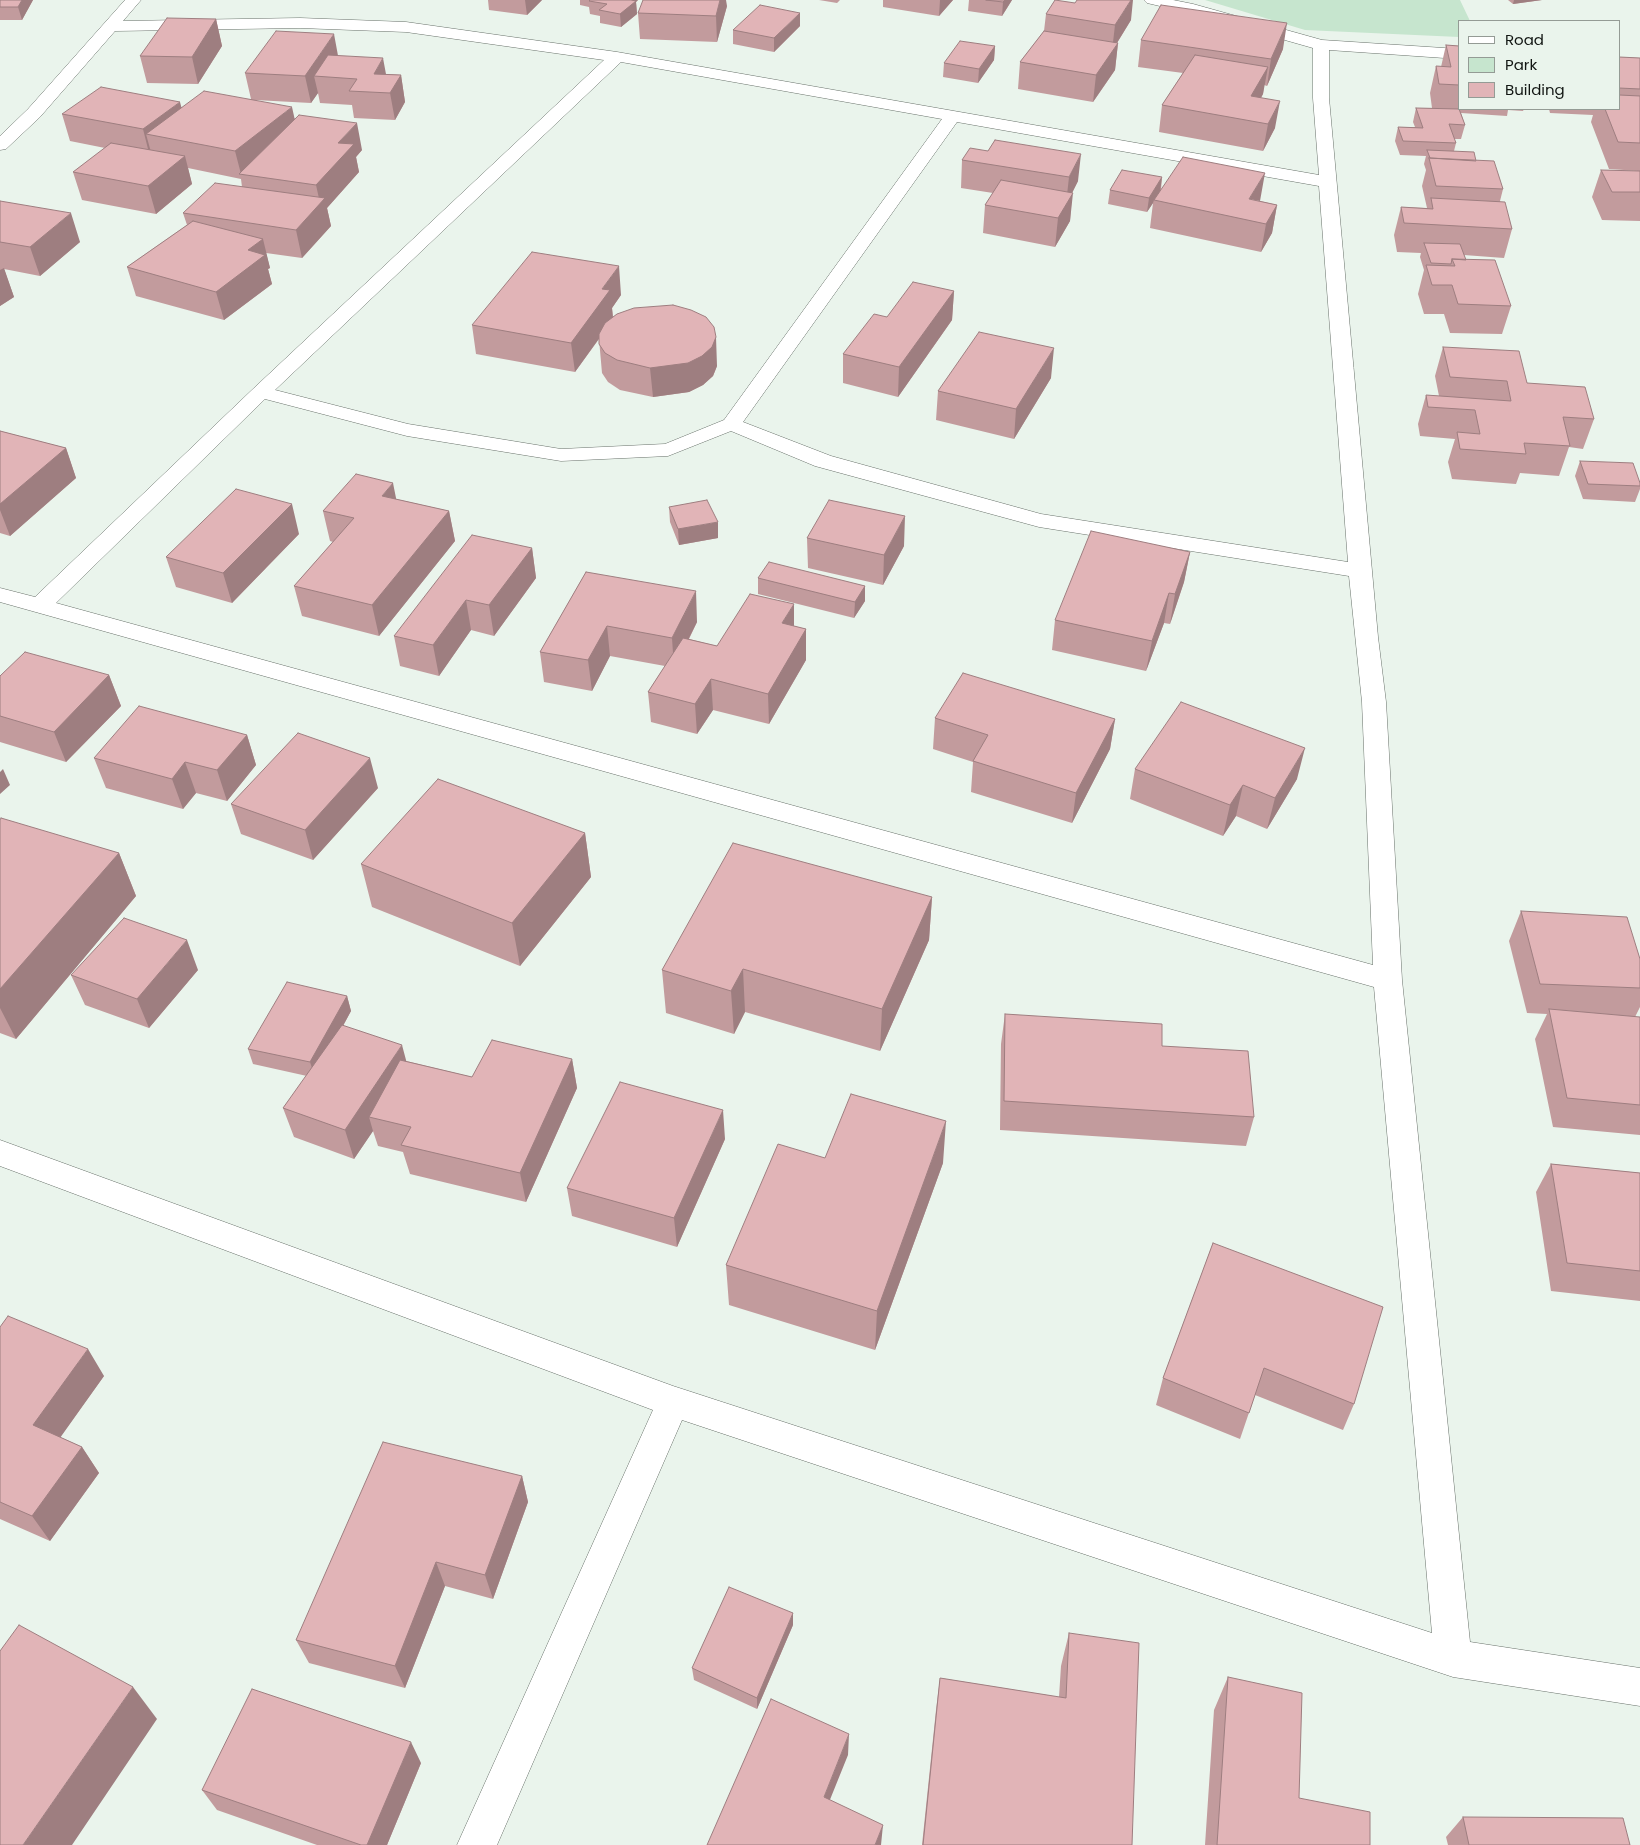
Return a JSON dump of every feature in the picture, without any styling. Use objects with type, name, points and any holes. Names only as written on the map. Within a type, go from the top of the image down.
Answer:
[{"type":"street","points":[[0,145],[34,113],[113,26],[133,0]]},
{"type":"street","points":[[1152,0],[1193,9],[1321,45],[1458,54]]},
{"type":"street","points":[[113,26],[300,23],[406,27],[617,57],[1328,182]]},
{"type":"street","points":[[1321,45],[1321,98],[1360,571],[1374,702],[1388,980],[1453,1658]]},
{"type":"street","points":[[39,606],[261,392],[617,57]]},
{"type":"street","points":[[261,392],[406,430],[561,455],[668,450],[732,424],[953,116]]},
{"type":"street","points":[[732,424],[823,461],[1039,520],[1360,571]]},
{"type":"street","points":[[0,595],[1388,980]]},
{"type":"street","points":[[0,1153],[672,1402],[1453,1658],[1640,1687]]},
{"type":"street","points":[[477,1845],[672,1402]]},
{"type":"green space","points":[[1205,0],[1460,0],[1470,20],[1458,20],[1458,37],[1305,30]]},
{"type":"building","points":[[0,0],[22,0],[18,7],[0,7]]},
{"type":"building","points":[[590,0],[636,1],[620,14],[599,10],[607,4]]},
{"type":"building","points":[[643,0],[720,0],[716,16],[638,13]]},
{"type":"building","points":[[986,0],[1005,0],[1003,2]]},
{"type":"building","points":[[1055,0],[1075,3],[1077,0],[1131,0],[1115,25],[1046,14]]},
{"type":"building","points":[[760,5],[800,13],[774,38],[733,30]]},
{"type":"building","points":[[1161,5],[1287,23],[1271,59],[1141,40]]},
{"type":"building","points":[[167,18],[216,19],[192,57],[140,56]]},
{"type":"building","points":[[276,31],[334,34],[305,76],[245,73]]},
{"type":"building","points":[[1044,31],[1118,43],[1096,75],[1020,62]]},
{"type":"building","points":[[960,41],[995,46],[979,69],[944,63]]},
{"type":"building","points":[[1446,45],[1458,46],[1458,85],[1439,84],[1436,66],[1451,67]]},
{"type":"building","points":[[328,55],[383,58],[374,74],[401,75],[390,93],[349,91],[357,79],[314,76]]},
{"type":"building","points":[[1195,55],[1268,67],[1251,96],[1280,101],[1268,124],[1162,105]]},
{"type":"building","points":[[1620,57],[1640,58],[1640,89],[1620,88]]},
{"type":"building","points":[[101,87],[180,102],[143,129],[62,114]]},
{"type":"building","points":[[204,91],[292,107],[235,151],[146,134]]},
{"type":"building","points":[[1620,95],[1640,96],[1640,143],[1618,142],[1605,110],[1620,110]]},
{"type":"building","points":[[1416,108],[1458,109],[1465,125],[1449,124],[1456,143],[1403,141],[1398,127],[1423,128]]},
{"type":"building","points":[[299,115],[357,123],[338,143],[354,144],[316,185],[239,174]]},
{"type":"building","points":[[995,140],[1081,154],[1069,177],[962,160],[970,148],[988,151]]},
{"type":"building","points":[[111,143],[185,156],[148,186],[73,172]]},
{"type":"building","points":[[1427,150],[1474,152],[1476,161],[1430,158]]},
{"type":"building","points":[[1183,157],[1265,173],[1249,199],[1277,205],[1266,224],[1154,200]]},
{"type":"building","points":[[1429,158],[1494,161],[1503,189],[1436,186]]},
{"type":"building","points":[[1122,170],[1162,177],[1149,198],[1110,190]]},
{"type":"building","points":[[1601,170],[1640,171],[1640,192],[1612,192]]},
{"type":"building","points":[[1001,180],[1073,193],[1058,218],[985,205]]},
{"type":"building","points":[[215,183],[325,198],[296,230],[183,213]]},
{"type":"building","points":[[1431,198],[1505,202],[1512,229],[1404,223],[1401,207],[1433,209]]},
{"type":"building","points":[[0,201],[71,213],[30,247],[0,242]]},
{"type":"building","points":[[193,221],[263,239],[248,250],[265,255],[216,292],[127,267]]},
{"type":"building","points":[[1424,243],[1460,244],[1466,260],[1452,259],[1451,264],[1431,263]]},
{"type":"building","points":[[532,252],[619,266],[602,289],[610,290],[571,343],[472,325]]},
{"type":"building","points":[[1452,259],[1495,260],[1511,306],[1458,304],[1452,285],[1432,285],[1426,265],[1455,266]]},
{"type":"building","points":[[913,282],[954,291],[899,367],[843,354],[874,314],[887,317]]},
{"type":"building","points":[[673,305],[706,317],[714,327],[716,337],[712,347],[702,356],[688,363],[650,368],[617,360],[605,353],[599,344],[599,334],[605,323],[617,314],[634,308]]},
{"type":"building","points":[[979,332],[1054,348],[1016,409],[938,391]]},
{"type":"building","points":[[1443,347],[1519,351],[1527,383],[1585,387],[1594,419],[1563,417],[1570,446],[1524,443],[1526,454],[1460,449],[1457,432],[1480,434],[1475,410],[1428,407],[1426,395],[1511,401],[1507,381],[1450,377]]},
{"type":"building","points":[[0,431],[66,448],[0,504]]},
{"type":"building","points":[[1580,461],[1633,463],[1640,486],[1588,484]]},
{"type":"building","points":[[356,474],[393,483],[382,496],[449,511],[372,605],[294,586],[354,518],[323,511]]},
{"type":"building","points":[[236,489],[292,504],[223,573],[166,557]]},
{"type":"building","points":[[707,500],[718,522],[678,529],[669,507]]},
{"type":"building","points":[[829,500],[905,516],[884,555],[807,538]]},
{"type":"building","points":[[1091,531],[1190,552],[1175,594],[1169,593],[1152,641],[1055,620]]},
{"type":"building","points":[[472,535],[532,548],[489,605],[466,600],[433,645],[394,636]]},
{"type":"building","points":[[769,562],[865,586],[855,602],[758,578]]},
{"type":"building","points":[[586,572],[696,591],[672,638],[607,626],[588,660],[540,652]]},
{"type":"building","points":[[750,594],[794,604],[782,623],[806,629],[768,694],[711,679],[695,704],[648,692],[683,638],[717,646]]},
{"type":"building","points":[[25,652],[109,675],[54,732],[0,716],[0,676]]},
{"type":"building","points":[[963,673],[1115,719],[1076,793],[973,761],[988,735],[935,718]]},
{"type":"building","points":[[1181,702],[1305,748],[1275,798],[1243,785],[1230,805],[1135,769]]},
{"type":"building","points":[[139,706],[247,735],[217,770],[185,762],[172,779],[94,758]]},
{"type":"building","points":[[298,733],[370,758],[305,830],[231,804]]},
{"type":"building","points":[[438,779],[585,833],[512,923],[361,864]]},
{"type":"building","points":[[1,818],[119,853],[0,989],[0,820]]},
{"type":"building","points":[[733,843],[932,897],[882,1009],[743,969],[731,991],[662,970]]},
{"type":"building","points":[[1521,911],[1627,917],[1640,959],[1640,988],[1540,984]]},
{"type":"building","points":[[124,918],[187,940],[137,999],[71,975]]},
{"type":"building","points":[[287,982],[347,996],[310,1062],[248,1049]]},
{"type":"building","points":[[1549,1009],[1640,1017],[1640,1105],[1567,1098]]},
{"type":"building","points":[[1005,1014],[1162,1024],[1162,1046],[1248,1051],[1254,1117],[1004,1101]]},
{"type":"building","points":[[342,1025],[402,1045],[345,1130],[283,1108]]},
{"type":"building","points":[[492,1040],[572,1059],[520,1173],[401,1145],[411,1127],[369,1117],[400,1060],[472,1077]]},
{"type":"building","points":[[620,1082],[723,1110],[674,1218],[567,1188]]},
{"type":"building","points":[[851,1094],[946,1121],[877,1311],[726,1265],[778,1144],[825,1158]]},
{"type":"building","points":[[1551,1164],[1640,1173],[1640,1271],[1567,1263]]},
{"type":"building","points":[[1213,1243],[1383,1307],[1354,1404],[1264,1368],[1249,1413],[1163,1378]]},
{"type":"building","points":[[8,1316],[88,1349],[33,1425],[82,1447],[32,1516],[0,1502],[0,1327]]},
{"type":"building","points":[[383,1442],[522,1476],[485,1575],[436,1562],[395,1666],[296,1640]]},
{"type":"building","points":[[729,1587],[793,1613],[757,1698],[692,1668]]},
{"type":"building","points":[[19,1625],[133,1687],[23,1845],[0,1845],[0,1651]]},
{"type":"building","points":[[1069,1633],[1139,1643],[1132,1845],[923,1845],[940,1678],[1066,1698]]},
{"type":"building","points":[[1228,1677],[1302,1693],[1299,1798],[1370,1812],[1370,1845],[1217,1845]]},
{"type":"building","points":[[252,1689],[411,1742],[367,1845],[361,1845],[202,1790]]},
{"type":"building","points":[[771,1699],[849,1734],[824,1797],[883,1825],[875,1845],[707,1845]]},
{"type":"building","points":[[1463,1817],[1623,1818],[1630,1845],[1469,1845]]}]
